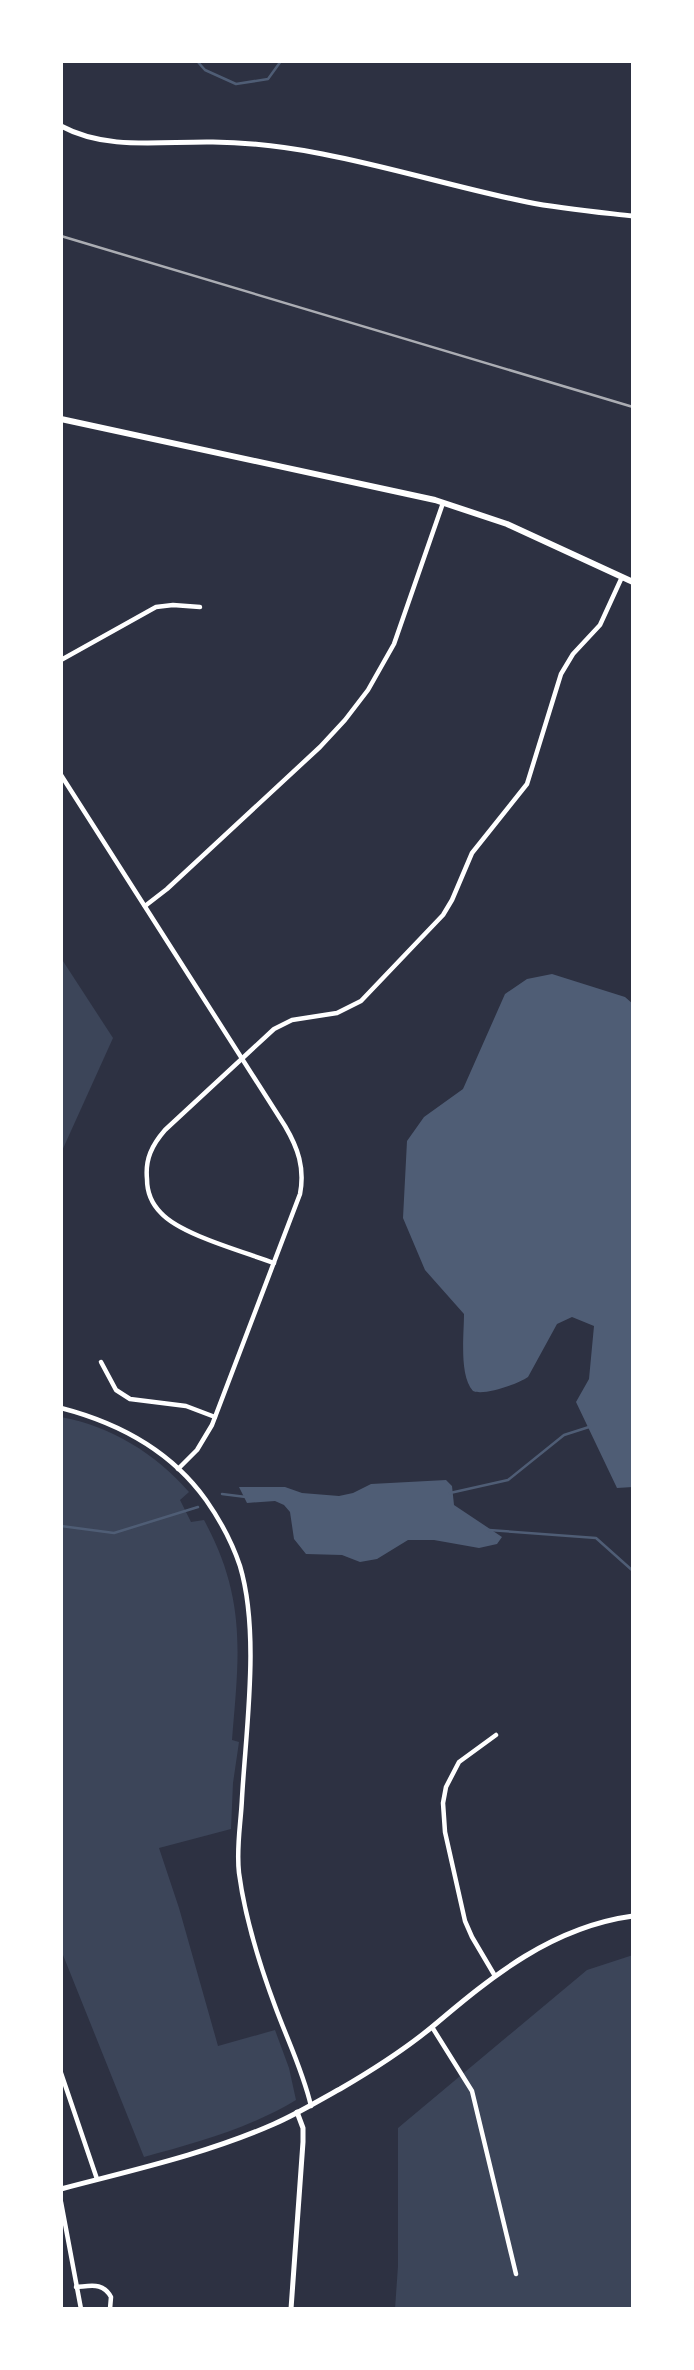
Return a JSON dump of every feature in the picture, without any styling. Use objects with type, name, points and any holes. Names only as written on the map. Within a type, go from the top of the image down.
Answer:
[{"type":"main road","points":[[61,419],[443,503],[507,524],[633,582]]},
{"type":"street","points":[[61,126],[85,137],[108,141],[214,142],[272,146],[379,166],[528,202],[633,216]]},
{"type":"street","points":[[145,906],[167,889],[310,756],[357,706],[394,644],[443,503]]},
{"type":"street","points":[[274,1263],[183,1228],[167,1219],[155,1207],[147,1184],[147,1165],[155,1142],[264,1038],[283,1024],[337,1013],[361,1001],[443,915],[472,853],[527,783],[561,674],[573,654],[600,625],[622,577]]},
{"type":"street","points":[[61,660],[156,607],[200,607]]},
{"type":"street","points":[[61,775],[295,1142],[301,1162],[303,1174],[300,1194],[215,1417],[206,1439],[178,1469]]},
{"type":"street","points":[[101,1362],[116,1390],[130,1399],[186,1406],[215,1417]]},
{"type":"street","points":[[61,1408],[94,1417],[122,1429],[144,1442],[178,1469],[197,1488],[232,1544],[250,1616],[250,1670],[237,1849],[239,1874],[246,1911],[266,1981],[303,2075],[310,2105]]},
{"type":"street","points":[[495,1976],[465,1921],[445,1832],[443,1803],[446,1787],[459,1762],[496,1735]]},
{"type":"street","points":[[61,2189],[215,2147],[276,2123],[371,2070],[432,2027],[526,1954],[558,1937],[587,1926],[633,1916]]},
{"type":"street","points":[[432,2027],[472,2091],[516,2274]]},
{"type":"street","points":[[61,2073],[97,2179]]},
{"type":"street","points":[[291,2309],[303,2142],[303,2128],[297,2112]]},
{"type":"street","points":[[61,2202],[80,2309]]},
{"type":"street","points":[[76,2287],[105,2288],[111,2297],[110,2309]]},
{"type":"shaded area","points":[[61,958],[113,1038],[61,1153]]},
{"type":"shaded area","points":[[552,974],[625,997],[633,1004],[633,1487],[617,1488],[576,1402],[589,1379],[594,1326],[572,1317],[557,1324],[528,1377],[493,1391],[473,1391],[464,1366],[464,1314],[425,1270],[403,1218],[407,1141],[424,1117],[463,1089],[505,994],[527,979]]},
{"type":"shaded area","points":[[61,1417],[80,1421],[115,1435],[147,1454],[176,1478],[189,1492],[180,1500],[191,1522],[204,1520],[228,1576],[234,1602],[238,1654],[232,1740],[239,1742],[233,1783],[231,1829],[159,1848],[218,2046],[275,2030],[289,2068],[296,2100],[241,2127],[144,2157],[61,1950]]},
{"type":"shaded area","points":[[446,1480],[452,1486],[454,1505],[502,1537],[497,1544],[479,1548],[434,1540],[408,1540],[377,1559],[360,1562],[342,1555],[306,1554],[294,1539],[290,1512],[284,1505],[275,1501],[247,1503],[239,1487],[285,1487],[302,1493],[339,1496],[353,1493],[371,1484]]},
{"type":"shaded area","points":[[633,1955],[633,2309],[395,2309],[398,2266],[398,2128],[587,1970]]},
{"type":"waterway","points":[[197,61],[205,70],[236,84],[268,79],[281,61]]},
{"type":"waterway","points":[[450,1493],[508,1480],[564,1435],[589,1427]]},
{"type":"waterway","points":[[222,1494],[246,1497]]},
{"type":"waterway","points":[[61,1526],[114,1533],[198,1507]]},
{"type":"waterway","points":[[489,1530],[596,1538],[633,1571]]},
{"type":"railway","points":[[61,236],[633,407]]}]
